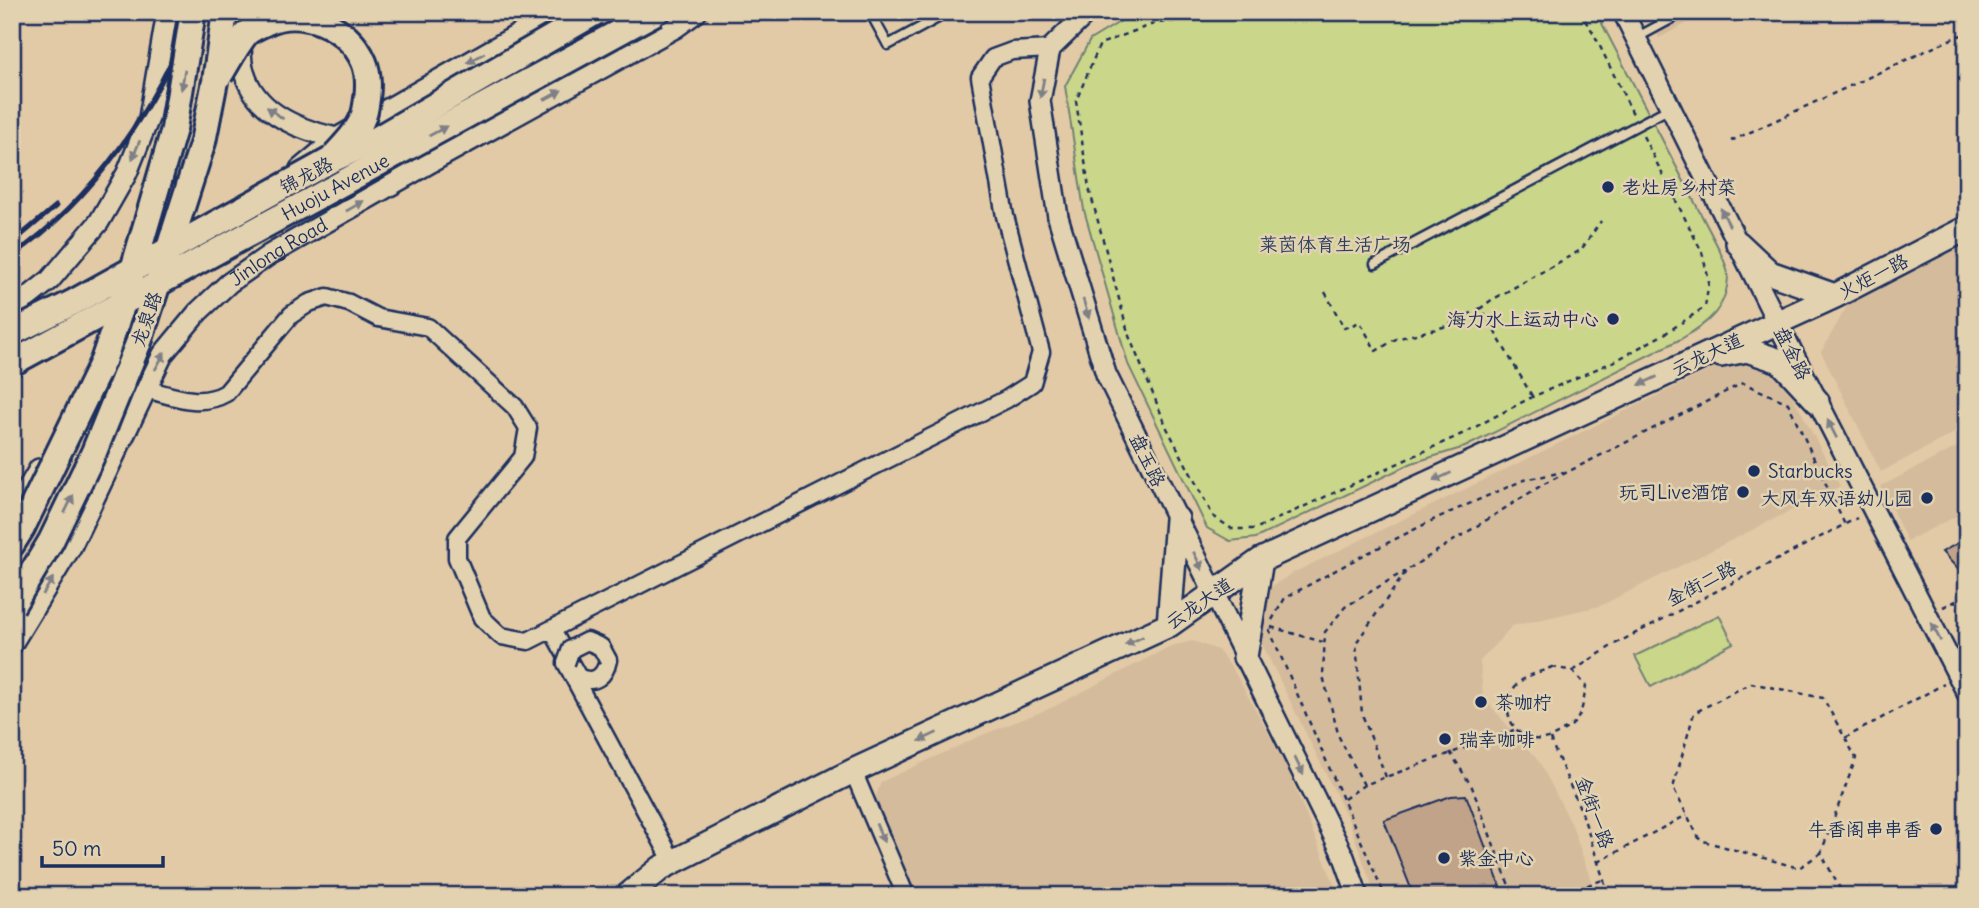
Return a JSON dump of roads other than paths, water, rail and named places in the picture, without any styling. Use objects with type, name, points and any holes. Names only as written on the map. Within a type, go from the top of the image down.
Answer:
[{"type":"main road","name":"龙泉路","points":[[15,532],[103,361],[125,297],[174,129],[193,12]]},
{"type":"main road","name":"锦龙路","points":[[12,333],[74,302],[333,150],[377,139],[597,12]]},
{"type":"main road","name":"Huoju Avenue","points":[[12,365],[656,12]]},
{"type":"main road","points":[[215,81],[247,32],[273,19],[303,15],[330,25],[350,43],[364,63],[368,87],[364,113],[351,137],[333,150]]},
{"type":"main road","name":"龙泉路","points":[[12,606],[51,541],[89,463],[141,339],[203,142],[215,81],[237,18]]},
{"type":"main road","name":"火炬一路","points":[[1777,321],[1835,296],[1967,228]]},
{"type":"main road","points":[[1738,243],[1770,273],[1835,296]]},
{"type":"main road","name":"云龙大道","points":[[627,896],[661,868],[853,771],[1170,625],[1261,560],[1777,321]]},
{"type":"main road","points":[[1694,360],[1746,350],[1780,360],[1817,401]]},
{"type":"main road","points":[[1170,625],[1177,519]]},
{"type":"main road","points":[[1245,657],[1261,560]]},
{"type":"street","points":[[12,310],[50,280],[99,222],[127,173],[149,118],[167,12]]},
{"type":"street","points":[[15,532],[61,432],[113,351],[163,289],[243,216],[394,105],[557,12]]},
{"type":"street","name":"Jinlong Road","points":[[12,644],[71,547],[163,355],[198,312],[229,283],[269,255],[675,28],[697,12]]},
{"type":"street","points":[[146,389],[195,402],[214,400],[226,393],[291,315],[309,303],[327,297],[349,303],[378,318],[428,327],[516,407],[528,428],[523,457],[457,538],[457,558],[482,618],[501,636],[528,641],[1007,399],[1032,383],[1041,352],[1005,216],[980,77],[993,58],[1012,51],[1050,48],[1088,12]]},
{"type":"street","name":"盘金路","points":[[1623,12],[1817,401],[1963,684]]},
{"type":"street","points":[[237,18],[243,71],[259,101],[333,150]]},
{"type":"street","points":[[12,365],[59,330],[128,262],[182,191],[219,116],[237,18]]},
{"type":"street","name":"盘玉路","points":[[1050,48],[1040,102],[1058,217],[1106,374],[1343,857],[1358,896]]},
{"type":"street","points":[[394,105],[391,121],[405,152],[428,164]]},
{"type":"street","points":[[552,630],[578,677],[591,681],[598,678],[604,674],[608,660],[601,647],[587,641],[571,649],[566,663],[673,862]]},
{"type":"street","points":[[853,771],[906,896]]},
{"type":"lane","points":[[870,12],[888,45],[949,12]]},
{"type":"lane","points":[[1636,38],[1684,12]]},
{"type":"lane","points":[[1375,264],[1670,108]]},
{"type":"railway","points":[[12,256],[70,207],[120,148],[161,81],[193,12]]},
{"type":"railway","points":[[12,243],[56,206]]},
{"type":"place","name":"老灶房乡村菜","points":[[1608,187]]},
{"type":"place","name":"海力水上运动中心","points":[[1613,319]]},
{"type":"place","name":"Starbucks","points":[[1754,471]]},
{"type":"place","name":"玩司Live酒馆","points":[[1743,492]]},
{"type":"place","name":"大风车双语幼儿园","points":[[1927,498]]},
{"type":"place","name":"茶咖柠","points":[[1481,702]]},
{"type":"place","name":"瑞幸咖啡","points":[[1445,739]]},
{"type":"place","name":"牛香阁串串香","points":[[1936,829]]},
{"type":"place","name":"紫金中心","points":[[1444,858]]},
{"type":"park label","name":"莱茵体育生活广场","points":[[1335,244]]}]
